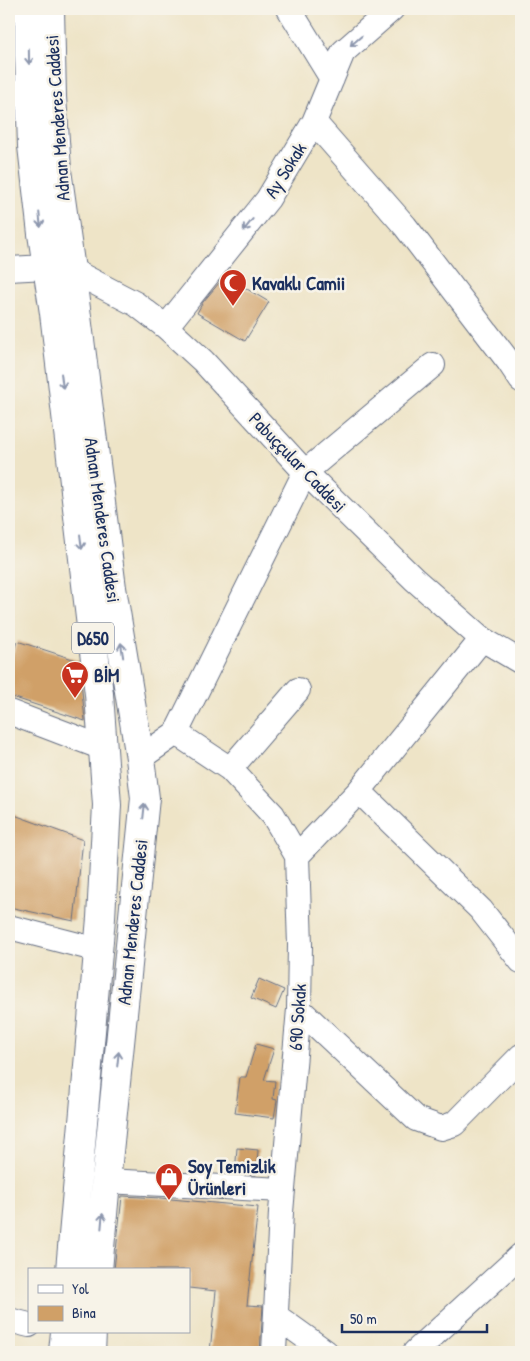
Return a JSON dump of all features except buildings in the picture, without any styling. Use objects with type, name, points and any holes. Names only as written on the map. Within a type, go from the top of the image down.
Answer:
[{"type":"main road","name":"Adnan Menderes Caddesi","points":[[29,9],[32,146],[59,268],[145,798],[98,1268]]},
{"type":"main road","name":"Adnan Menderes Caddesi","points":[[50,9],[59,268],[58,342],[99,694],[108,805],[101,918],[70,1268]]},
{"type":"main road","points":[[63,1352],[64,1334]]},
{"type":"main road","points":[[91,1352],[92,1334]]},
{"type":"street","points":[[289,9],[332,80]]},
{"type":"street","name":"Ay Sokak","points":[[166,327],[268,200],[314,122],[343,52],[392,9]]},
{"type":"street","points":[[314,122],[405,226],[517,363]]},
{"type":"street","points":[[9,269],[59,268]]},
{"type":"street","name":"Pabuççular Caddesi","points":[[59,268],[136,304],[166,327],[203,361],[305,472],[414,579],[482,639],[521,662]]},
{"type":"street","points":[[140,758],[176,732],[305,472],[433,365]]},
{"type":"street","points":[[297,856],[359,791],[482,639]]},
{"type":"street","points":[[230,769],[298,690]]},
{"type":"street","points":[[9,712],[104,748]]},
{"type":"street","name":"690 Sokak","points":[[176,732],[230,769],[273,815],[297,856],[300,945],[299,1008],[283,1190],[274,1352]]},
{"type":"street","points":[[359,791],[481,910],[521,961]]},
{"type":"street","points":[[9,927],[98,950]]},
{"type":"street","points":[[299,1008],[416,1119],[441,1128],[454,1124],[521,1056]]},
{"type":"street","points":[[106,1181],[283,1190]]},
{"type":"street","points":[[415,1352],[521,1255]]},
{"type":"street","points":[[276,1316],[326,1352]]},
{"type":"street","points":[[9,1320],[28,1325]]},
{"type":"place","name":"Kavaklı Camii","points":[[233,307]]},
{"type":"place","name":"BİM","points":[[75,699]]},
{"type":"place","name":"Soy Temizlik Ürünleri","points":[[169,1201]]}]
